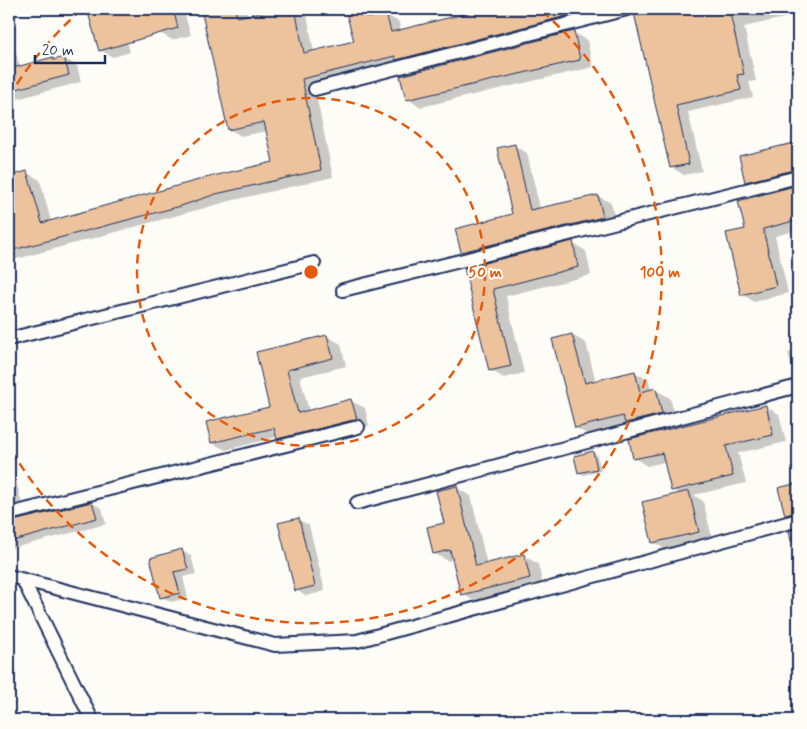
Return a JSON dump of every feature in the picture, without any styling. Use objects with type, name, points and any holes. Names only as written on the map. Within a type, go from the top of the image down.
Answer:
[{"type":"lane","points":[[315,89],[627,9]]},
{"type":"lane","points":[[343,290],[798,177]]},
{"type":"lane","points":[[9,339],[314,263]]},
{"type":"lane","points":[[357,503],[798,386]]},
{"type":"lane","points":[[9,514],[358,427]]},
{"type":"lane","points":[[9,576],[276,646],[357,641],[798,520]]},
{"type":"lane","points":[[23,580],[92,720]]},
{"type":"building","points":[[87,9],[173,9],[178,28],[99,51]]},
{"type":"building","points":[[201,9],[235,9],[237,17],[278,9],[295,9],[304,53],[354,41],[345,9],[366,9],[368,18],[386,13],[391,32],[484,9],[569,9],[570,15],[396,60],[395,56],[302,79],[321,170],[216,194],[181,206],[9,251],[9,176],[27,171],[42,223],[213,176],[273,162],[264,122],[228,130]]},
{"type":"building","points":[[635,9],[664,9],[665,15],[692,9],[729,9],[744,74],[737,75],[741,90],[676,105],[689,164],[670,168],[634,13]]},
{"type":"building","points":[[574,31],[580,60],[406,100],[400,76]]},
{"type":"building","points":[[53,57],[53,60],[64,57],[69,75],[9,91],[9,69]]},
{"type":"building","points":[[798,142],[798,169],[745,182],[739,156]]},
{"type":"building","points":[[515,144],[530,210],[598,195],[603,217],[461,252],[455,229],[512,214],[497,148]]},
{"type":"building","points":[[798,185],[798,220],[763,229],[776,286],[741,295],[726,233],[745,229],[738,201]]},
{"type":"building","points":[[573,241],[578,267],[493,289],[511,366],[489,371],[464,268]]},
{"type":"building","points":[[572,334],[585,383],[635,371],[640,392],[656,388],[662,414],[625,423],[623,416],[575,428],[552,339]]},
{"type":"building","points":[[327,335],[333,358],[287,370],[298,413],[351,399],[357,419],[277,439],[274,428],[211,443],[206,422],[269,407],[256,352]]},
{"type":"building","points":[[766,405],[773,435],[726,446],[733,476],[671,491],[662,453],[633,459],[629,439]]},
{"type":"building","points":[[593,451],[597,469],[578,473],[574,456]]},
{"type":"building","points":[[798,483],[798,512],[785,515],[778,488]]},
{"type":"building","points":[[457,486],[476,566],[524,554],[530,578],[461,595],[450,550],[433,554],[427,527],[444,523],[436,491]]},
{"type":"building","points":[[689,491],[699,532],[652,543],[642,502]]},
{"type":"building","points":[[92,502],[97,518],[9,542],[9,522]]},
{"type":"building","points":[[299,518],[315,586],[295,591],[278,523]]},
{"type":"building","points":[[798,528],[798,540],[791,541],[789,531]]},
{"type":"building","points":[[182,549],[188,569],[174,572],[180,593],[160,598],[150,558]]}]
